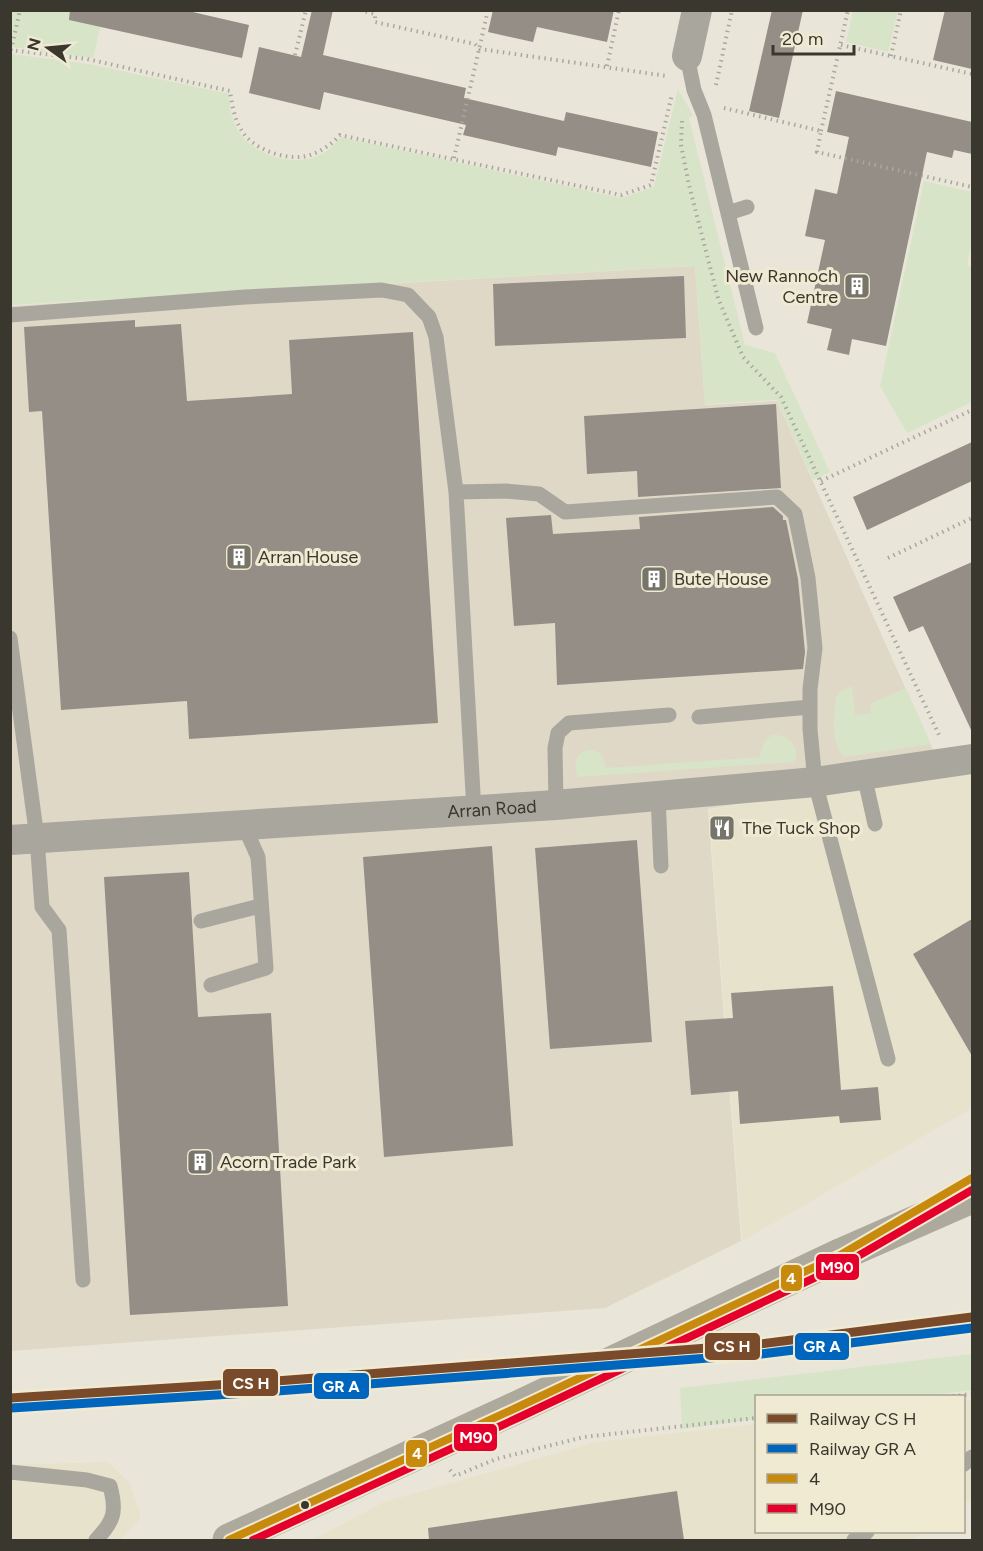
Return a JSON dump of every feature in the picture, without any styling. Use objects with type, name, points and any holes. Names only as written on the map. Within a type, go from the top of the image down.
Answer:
[{"type":"main road","points":[[842,1254],[972,1178]]},
{"type":"main road","points":[[229,1540],[842,1254],[972,1197]]},
{"type":"street","points":[[687,56],[697,10]]},
{"type":"street","name":"Arran Road","points":[[24,839],[556,805],[815,783],[962,761]]},
{"type":"lane","points":[[687,56],[694,90],[704,115],[756,328]]},
{"type":"lane","points":[[728,213],[747,207]]},
{"type":"lane","points":[[10,315],[382,290],[408,295],[429,317],[436,337],[456,492],[474,811]]},
{"type":"lane","points":[[456,492],[506,491],[539,494],[565,512],[777,497],[795,514],[808,578],[814,648],[810,729],[815,783],[888,1059]]},
{"type":"lane","points":[[10,638],[24,839],[42,907],[59,930],[83,1280]]},
{"type":"lane","points":[[699,717],[810,706]]},
{"type":"lane","points":[[556,805],[555,748],[558,733],[568,723],[669,715]]},
{"type":"lane","points":[[864,775],[874,824]]},
{"type":"lane","points":[[658,796],[661,866]]},
{"type":"lane","points":[[211,985],[266,968],[258,857],[244,826]]},
{"type":"lane","points":[[201,921],[260,906]]},
{"type":"lane","points":[[10,1472],[87,1480],[110,1486],[115,1504],[109,1526],[96,1540]]},
{"type":"path","points":[[20,10],[11,50],[87,59],[230,91],[242,132],[265,151],[287,156],[312,155],[333,143],[340,135],[621,195],[651,185],[674,87]]},
{"type":"path","points":[[295,55],[306,10]]},
{"type":"path","points":[[360,10],[376,12],[375,22],[475,44],[480,49],[667,76],[670,81]]},
{"type":"path","points":[[454,158],[488,10]]},
{"type":"path","points":[[607,66],[619,10]]},
{"type":"path","points":[[715,88],[732,10]]},
{"type":"path","points":[[848,10],[817,152],[972,187]]},
{"type":"path","points":[[891,56],[901,10]]},
{"type":"path","points":[[841,45],[972,74]]},
{"type":"path","points":[[694,90],[682,121],[681,145],[718,298],[744,357],[781,398],[962,761]]},
{"type":"path","points":[[722,108],[821,131]]},
{"type":"path","points":[[821,481],[972,410]]},
{"type":"path","points":[[888,558],[972,518]]},
{"type":"path","points":[[432,1447],[455,1476],[496,1459],[584,1437],[755,1418]]},
{"type":"shaded area","points":[[695,266],[705,405],[777,401],[942,770],[708,809],[741,1241],[605,1308],[11,1351],[11,306]]},
{"type":"shaded area","points":[[972,765],[972,1108],[742,1241],[709,810]]},
{"type":"shaded area","points":[[972,1400],[972,1498],[965,1503],[965,1401]]},
{"type":"shaded area","points":[[755,1424],[755,1533],[924,1533],[913,1540],[312,1540],[384,1502],[597,1442]]},
{"type":"shaded area","points":[[108,1462],[130,1483],[141,1518],[120,1540],[11,1540],[10,1465]]},
{"type":"green space","points":[[10,11],[104,11],[93,58],[11,47]]},
{"type":"green space","points":[[853,11],[898,11],[888,52],[846,42]]},
{"type":"green space","points":[[11,54],[89,64],[229,94],[232,116],[241,135],[256,148],[275,157],[295,160],[315,157],[330,149],[341,137],[621,198],[654,187],[678,89],[693,115],[689,118],[745,345],[775,353],[830,472],[813,480],[777,400],[705,404],[695,266],[11,305]]},
{"type":"green space","points":[[924,181],[972,192],[972,242],[967,265],[972,267],[972,402],[907,433],[880,386]]},
{"type":"green space","points":[[852,686],[855,715],[871,713],[870,704],[906,688],[931,744],[844,757],[835,736],[836,697],[841,691]]},
{"type":"green space","points":[[773,735],[787,738],[793,744],[796,758],[793,762],[578,777],[576,769],[578,757],[586,750],[596,751],[602,756],[606,768],[760,757],[762,747]]},
{"type":"green space","points":[[972,1354],[972,1390],[930,1395],[755,1395],[755,1419],[682,1429],[680,1388]]},
{"type":"building","points":[[70,10],[184,10],[249,25],[242,58],[69,20]]},
{"type":"building","points":[[312,10],[333,10],[323,55],[466,88],[464,98],[542,116],[564,121],[566,112],[658,132],[651,167],[558,147],[556,156],[463,135],[466,125],[324,92],[320,110],[249,93],[259,47],[301,57]]},
{"type":"building","points":[[493,10],[614,10],[607,42],[537,27],[533,42],[488,32]]},
{"type":"building","points":[[772,10],[803,10],[779,118],[749,111]]},
{"type":"building","points":[[945,10],[972,10],[972,69],[933,60]]},
{"type":"building","points":[[836,91],[972,122],[972,154],[954,150],[952,158],[927,152],[886,346],[852,339],[849,355],[827,350],[832,329],[807,323],[825,240],[805,236],[815,189],[837,194],[849,137],[827,132]]},
{"type":"building","points":[[684,276],[686,338],[495,346],[493,284]]},
{"type":"building","name":"Arran House","points":[[135,320],[135,327],[181,324],[187,401],[292,394],[289,340],[413,332],[438,723],[189,739],[187,701],[61,710],[42,411],[29,412],[24,327]]},
{"type":"building","points":[[776,404],[781,488],[638,497],[637,471],[587,474],[584,416]]},
{"type":"building","points":[[972,442],[972,481],[867,530],[853,497]]},
{"type":"building","name":"Bute House","points":[[773,507],[783,516],[783,520],[786,520],[798,579],[805,652],[803,669],[557,685],[555,623],[514,626],[506,518],[551,515],[553,534],[640,529],[639,517]]},
{"type":"building","points":[[972,562],[972,732],[923,626],[909,632],[893,597]]},
{"type":"building","points":[[637,840],[652,1042],[550,1049],[535,848]]},
{"type":"building","points":[[492,846],[513,1146],[384,1157],[363,857]]},
{"type":"building","name":"Acorn Trade Park","points":[[189,872],[198,1017],[271,1013],[288,1306],[130,1315],[104,877]]},
{"type":"building","points":[[972,919],[972,1056],[913,954]]},
{"type":"building","points":[[833,986],[841,1090],[878,1087],[881,1120],[840,1123],[839,1116],[740,1124],[738,1091],[691,1095],[685,1021],[733,1018],[731,993]]},
{"type":"building","points":[[677,1491],[684,1540],[429,1540],[428,1528]]},
{"type":"transit line","name":"4","points":[[229,1540],[842,1254],[972,1178]]},
{"type":"transit line","name":"M90","points":[[253,1540],[846,1263],[972,1190]]},
{"type":"transit line","points":[[10,1398],[263,1382],[760,1344],[972,1317]]},
{"type":"transit line","points":[[11,1408],[264,1392],[761,1354],[972,1328]]},
{"type":"place","name":"New Rannoch Centre","points":[[857,286]]},
{"type":"place","name":"Arran House","points":[[239,557]]},
{"type":"place","name":"Bute House","points":[[654,579]]},
{"type":"place","name":"The Tuck Shop","points":[[722,828]]},
{"type":"place","name":"Acorn Trade Park","points":[[200,1162]]}]
